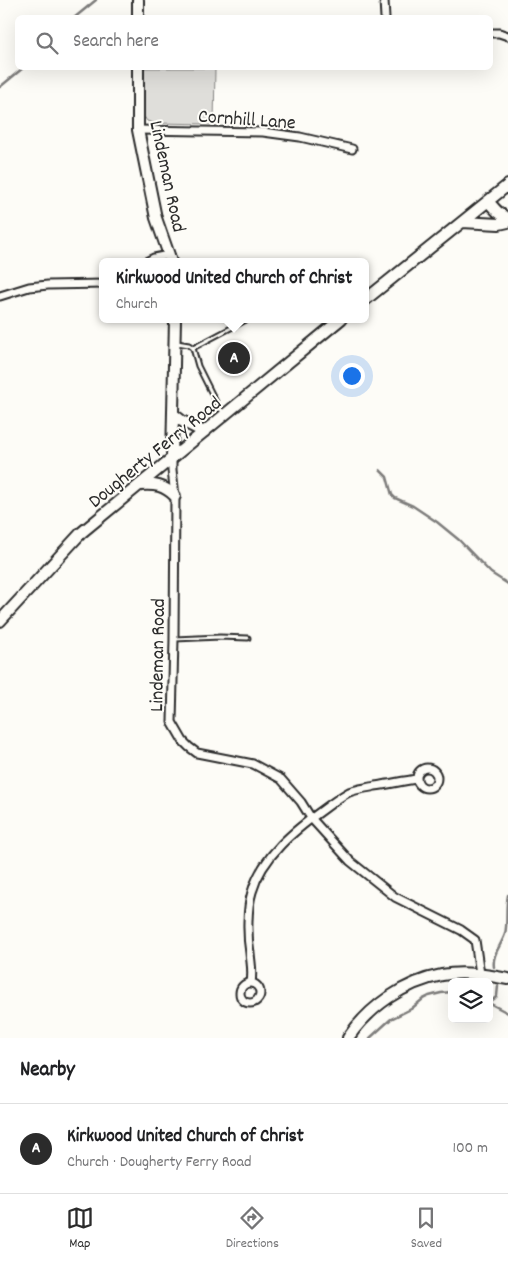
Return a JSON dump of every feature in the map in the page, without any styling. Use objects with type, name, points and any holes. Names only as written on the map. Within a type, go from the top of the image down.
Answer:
[{"type":"main road","points":[[138,0],[138,15]]},
{"type":"main road","name":"Lindeman Road","points":[[138,70],[138,130],[156,218],[170,258]]},
{"type":"main road","points":[[369,297],[508,185]]},
{"type":"main road","points":[[488,201],[502,216],[508,218]]},
{"type":"main road","points":[[462,222],[498,224],[508,222]]},
{"type":"main road","name":"Lindeman Road","points":[[172,458],[175,323]]},
{"type":"main road","name":"Dougherty Ferry Road","points":[[0,621],[81,533],[336,323]]},
{"type":"main road","points":[[173,414],[182,421],[204,432]]},
{"type":"main road","points":[[140,485],[152,484],[168,489],[175,496]]},
{"type":"main road","points":[[348,1038],[355,1027],[393,993],[423,980],[443,975],[480,974],[508,979]]},
{"type":"street","points":[[384,0],[384,15]]},
{"type":"street","points":[[493,33],[508,36]]},
{"type":"street","name":"Cornhill Lane","points":[[138,130],[263,132],[352,149]]},
{"type":"street","points":[[154,258],[170,258]]},
{"type":"street","points":[[0,296],[29,287],[60,284],[99,284]]},
{"type":"street","name":"Lindeman Road","points":[[172,458],[175,496],[172,722],[183,741],[188,747],[198,753],[253,764],[281,779],[301,802],[311,818],[350,861],[395,897],[461,930],[476,940],[480,974]]},
{"type":"street","points":[[251,983],[253,970],[248,923],[252,892],[265,864],[276,850],[311,818],[350,792],[417,779]]},
{"type":"lane","points":[[193,348],[240,323]]},
{"type":"lane","points":[[174,342],[189,345],[193,348],[198,366],[218,406],[225,415]]},
{"type":"lane","points":[[174,639],[248,638]]},
{"type":"shaded area","points":[[144,70],[215,70],[214,124],[154,123],[147,121],[143,115]]},
{"type":"waterway","points":[[78,15],[96,0]]},
{"type":"waterway","points":[[0,87],[21,70]]},
{"type":"waterway","points":[[380,470],[387,477],[392,495],[395,498],[413,506],[437,522],[459,540],[491,573],[508,584]]},
{"type":"waterway","points":[[494,967],[496,954],[505,934],[508,895]]},
{"type":"waterway","points":[[493,999],[497,996],[498,986]]},
{"type":"waterway","points":[[370,1038],[391,1019],[411,1009],[423,999],[448,992]]},
{"type":"waterway","points":[[493,1005],[508,1013]]},
{"type":"place","name":"Kirkwood United Church of Christ","points":[[234,358]]}]
